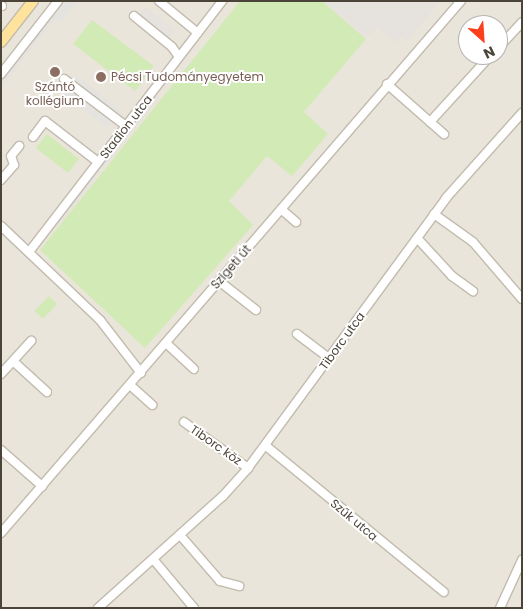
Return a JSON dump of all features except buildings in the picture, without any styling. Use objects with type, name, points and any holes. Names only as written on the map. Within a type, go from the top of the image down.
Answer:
[{"type":"main road","points":[[1,42],[33,1]]},
{"type":"street","points":[[1,74],[58,1]]},
{"type":"street","points":[[159,1],[198,32]]},
{"type":"street","name":"Stadion utca","points":[[29,252],[222,1]]},
{"type":"street","name":"Szigeti út","points":[[1,533],[461,1]]},
{"type":"street","points":[[134,16],[181,54]]},
{"type":"street","points":[[508,37],[522,22]]},
{"type":"street","points":[[430,122],[483,65]]},
{"type":"street","points":[[64,80],[126,126]]},
{"type":"street","points":[[388,84],[444,134]]},
{"type":"street","name":"Tiborc utca","points":[[98,608],[223,496],[248,468],[266,446],[434,214],[474,163],[522,113]]},
{"type":"street","points":[[33,137],[45,121],[98,162]]},
{"type":"street","points":[[1,180],[14,165],[12,156],[19,146]]},
{"type":"street","points":[[281,209],[296,222]]},
{"type":"street","points":[[434,214],[473,242],[522,299]]},
{"type":"street","points":[[1,226],[100,320],[141,373]]},
{"type":"street","points":[[417,238],[452,276],[473,291]]},
{"type":"street","points":[[219,281],[256,310]]},
{"type":"street","points":[[297,334],[329,358]]},
{"type":"street","points":[[1,374],[31,340]]},
{"type":"street","points":[[166,343],[194,369]]},
{"type":"street","points":[[12,361],[48,392]]},
{"type":"street","points":[[130,385],[152,405]]},
{"type":"street","name":"Tiborc köz","points":[[184,422],[248,468]]},
{"type":"street","name":"Szűk utca","points":[[266,446],[444,592]]},
{"type":"street","points":[[1,450],[42,486]]},
{"type":"street","points":[[180,535],[220,581],[239,586]]},
{"type":"street","points":[[153,559],[192,607]]},
{"type":"street","points":[[500,608],[522,560]]},
{"type":"shaded area","points":[[1,1],[522,1],[522,608],[1,608]]},
{"type":"shaded area","points":[[54,1],[77,1],[62,21],[55,19],[3,85],[1,97],[1,73]]},
{"type":"shaded area","points":[[323,1],[440,1],[407,42],[400,36],[395,43],[378,28],[366,37]]},
{"type":"shaded area","points":[[145,6],[175,30],[169,38],[139,14]]},
{"type":"shaded area","points":[[76,75],[121,111],[107,128],[62,93]]},
{"type":"shaded area","points":[[154,91],[160,96],[59,225],[53,220]]},
{"type":"green space","points":[[240,1],[322,1],[366,39],[304,112],[328,134],[292,176],[267,156],[229,201],[253,225],[145,348],[40,250]]},
{"type":"green space","points":[[92,20],[154,66],[135,91],[73,44]]},
{"type":"green space","points":[[47,134],[79,159],[68,173],[36,148]]},
{"type":"green space","points":[[49,296],[57,304],[43,319],[34,311]]},
{"type":"place","name":"Szántó kollégium","points":[[55,72]]},
{"type":"place","name":"Pécsi Tudományegyetem","points":[[101,77]]}]
